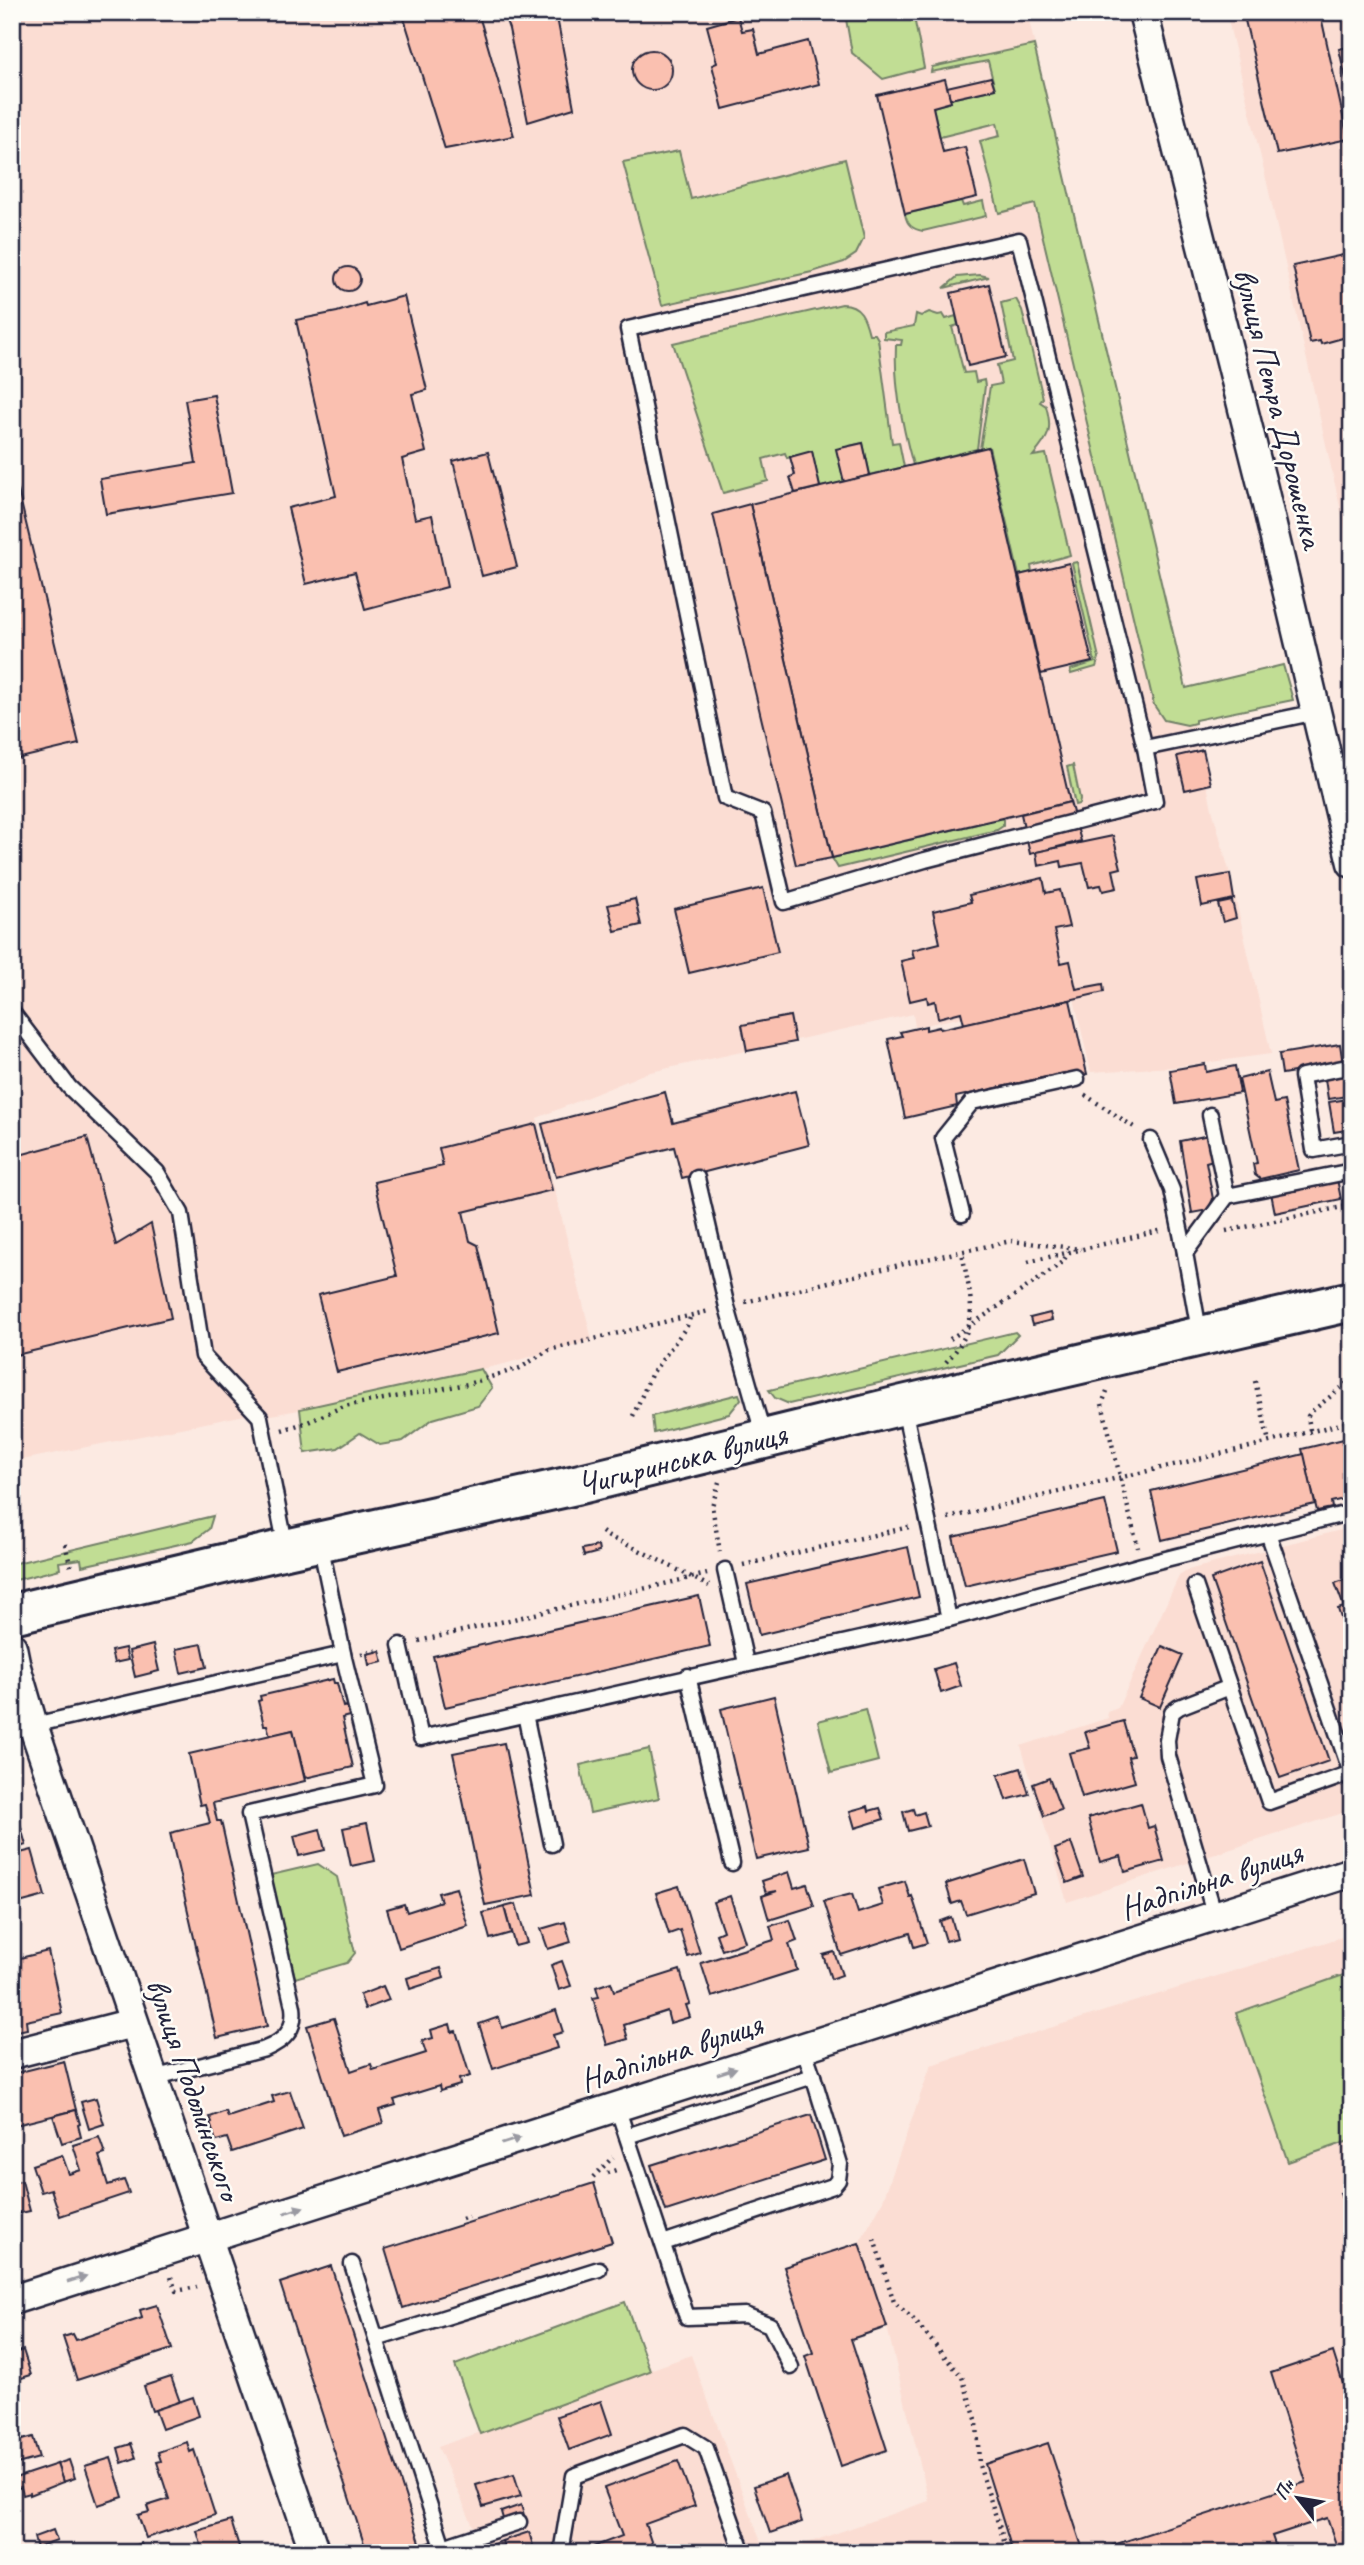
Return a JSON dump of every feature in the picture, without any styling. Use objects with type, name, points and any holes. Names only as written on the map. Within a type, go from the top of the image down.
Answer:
[{"type":"main road","name":"Чигиринська вулиця","points":[[12,1614],[563,1488],[1352,1301]]},
{"type":"street","name":"вулиця Петра Дорошенка","points":[[1143,12],[1258,490],[1317,712],[1350,850]]},
{"type":"street","name":"вулиця Подолинського","points":[[12,1647],[23,1727],[153,2078],[315,2553]]},
{"type":"street","name":"Надпільна вулиця","points":[[12,2300],[1352,1872]]},
{"type":"street","points":[[12,2054],[133,2022]]},
{"type":"lane","points":[[1019,240],[1144,748],[1155,801],[925,860],[784,902],[763,813],[725,798],[628,329],[1019,240]]},
{"type":"lane","points":[[1144,748],[1317,712]]},
{"type":"lane","points":[[12,1012],[69,1087],[157,1172],[181,1213],[203,1356],[260,1417],[303,1546],[344,1656],[375,1785],[248,1814],[293,2007],[294,2022],[282,2041],[265,2049],[153,2078]]},
{"type":"lane","points":[[1352,1066],[1301,1076],[1314,1150],[1352,1143]]},
{"type":"lane","points":[[962,1214],[943,1138],[972,1102],[1077,1079]]},
{"type":"lane","points":[[1210,1115],[1227,1196]]},
{"type":"lane","points":[[1151,1140],[1172,1190],[1200,1336]]},
{"type":"lane","points":[[1185,1253],[1227,1196],[1352,1171]]},
{"type":"lane","points":[[697,1178],[727,1307],[764,1439]]},
{"type":"lane","points":[[921,1401],[928,1522],[949,1619]]},
{"type":"lane","points":[[400,1645],[421,1738],[949,1619],[1142,1565],[1352,1512]]},
{"type":"lane","points":[[1195,1585],[1269,1802],[1351,1773],[1268,1534]]},
{"type":"lane","points":[[724,1570],[746,1663]]},
{"type":"lane","points":[[23,1727],[344,1656]]},
{"type":"lane","points":[[688,1676],[732,1863]]},
{"type":"lane","points":[[1215,1916],[1168,1756],[1167,1740],[1172,1712],[1230,1687]]},
{"type":"lane","points":[[525,1714],[552,1844]]},
{"type":"lane","points":[[663,2243],[833,2186],[838,2180],[840,2164],[803,2047]]},
{"type":"lane","points":[[627,2136],[813,2076]]},
{"type":"lane","points":[[617,2107],[687,2317],[745,2315],[770,2325],[791,2367]]},
{"type":"lane","points":[[352,2264],[443,2547]]},
{"type":"lane","points":[[376,2339],[599,2269]]},
{"type":"lane","points":[[561,2553],[574,2476],[685,2435],[706,2448],[744,2553]]},
{"type":"lane","points":[[426,2553],[519,2522]]},
{"type":"path","points":[[1053,1083],[1086,1096],[1130,1123],[1151,1140]]},
{"type":"path","points":[[264,1435],[308,1422],[344,1406],[468,1384],[520,1368],[549,1350],[962,1252],[1011,1241],[1081,1249]]},
{"type":"path","points":[[921,1401],[935,1382],[938,1371],[961,1347],[971,1324],[973,1311],[962,1252]]},
{"type":"path","points":[[950,1339],[1051,1271],[1069,1252]]},
{"type":"path","points":[[633,1416],[652,1375],[687,1326],[691,1315]]},
{"type":"path","points":[[1310,1430],[1308,1419],[1311,1412],[1352,1379]]},
{"type":"path","points":[[1255,1381],[1269,1442]]},
{"type":"path","points":[[1105,1416],[1142,1565]]},
{"type":"path","points":[[344,1656],[1120,1478],[1352,1421]]},
{"type":"path","points":[[712,1506],[724,1570]]},
{"type":"path","points":[[602,1532],[694,1577],[731,1600]]},
{"type":"path","points":[[65,1544],[72,1573]]},
{"type":"path","points":[[462,2219],[469,2217]]},
{"type":"path","points":[[874,2239],[894,2302],[914,2320],[962,2377],[977,2422],[979,2465],[1008,2553]]},
{"type":"path","points":[[176,2291],[209,2284]]},
{"type":"shaded area","points":[[12,12],[1027,12],[1200,750],[1203,750],[1211,784],[1207,785],[1212,809],[1230,874],[1271,1054],[1173,1067],[1091,1072],[1073,994],[915,1027],[913,1014],[646,1073],[537,1118],[592,1340],[504,1364],[332,1404],[260,1417],[245,1415],[12,1462]]},
{"type":"shaded area","points":[[1226,12],[1352,12],[1352,560],[1267,183]]},
{"type":"shaded area","points":[[1352,1527],[1352,1810],[1067,1902],[1021,1746],[1108,1718],[1107,1712],[1118,1708],[1179,1576],[1188,1570]]},
{"type":"shaded area","points":[[1352,1934],[1352,2553],[779,2553],[929,2501],[887,2327],[859,2243],[882,2203],[931,2065]]},
{"type":"shaded area","points":[[691,2355],[765,2553],[485,2553],[438,2447]]},
{"type":"green space","points":[[838,12],[913,12],[924,68],[883,79],[852,53],[846,19]]},
{"type":"green space","points":[[1034,45],[1186,688],[1283,665],[1293,700],[1195,720],[1195,723],[1187,725],[1164,720],[1154,705],[1035,204],[999,213],[980,141],[1000,136],[997,123],[940,137],[933,107],[950,102],[950,99],[995,89],[988,61],[931,72],[932,67]]},
{"type":"green space","points":[[679,151],[691,199],[845,159],[864,238],[856,254],[844,262],[812,272],[662,305],[623,162]]},
{"type":"green space","points":[[961,201],[963,206],[983,201],[986,216],[923,231],[911,226],[906,218],[905,214]]},
{"type":"green space","points":[[957,277],[989,277],[944,288]]},
{"type":"green space","points":[[1016,299],[1022,310],[1043,398],[1040,402],[1046,406],[1049,422],[1046,438],[1033,456],[1046,454],[1070,555],[1031,566],[1032,572],[1019,575],[989,447],[980,449],[990,386],[1001,384],[997,365],[1013,361],[1001,303]]},
{"type":"green space","points":[[842,304],[858,309],[864,317],[869,334],[875,334],[878,339],[892,443],[899,442],[904,467],[870,475],[863,443],[837,449],[844,482],[820,487],[812,452],[787,458],[785,453],[763,459],[768,481],[723,493],[673,343]]},
{"type":"green space","points":[[929,312],[943,314],[946,319],[956,316],[958,325],[952,327],[964,373],[974,372],[976,382],[984,380],[985,386],[977,449],[913,465],[902,421],[896,376],[896,345],[901,345],[902,340],[884,338],[884,332],[914,326],[916,314],[921,316]]},
{"type":"green space","points":[[1077,562],[1099,658],[1096,667],[1071,674],[1070,670],[1095,662],[1072,563]]},
{"type":"green space","points":[[1073,765],[1080,799],[1079,804],[1075,805],[1067,767]]},
{"type":"green space","points":[[1003,818],[1003,826],[997,830],[838,868],[832,858]]},
{"type":"green space","points":[[1015,1332],[1018,1335],[998,1355],[789,1404],[775,1398],[769,1390]]},
{"type":"green space","points":[[481,1369],[492,1388],[478,1406],[433,1419],[403,1441],[380,1445],[360,1433],[338,1448],[305,1453],[300,1409]]},
{"type":"green space","points":[[739,1394],[741,1399],[729,1414],[654,1433],[652,1416]]},
{"type":"green space","points":[[213,1516],[209,1529],[193,1541],[82,1566],[81,1559],[59,1562],[60,1569],[12,1581],[12,1564]]},
{"type":"green space","points":[[865,1709],[878,1761],[831,1773],[818,1721]]},
{"type":"green space","points":[[649,1749],[659,1798],[590,1813],[580,1765]]},
{"type":"green space","points":[[318,1864],[337,1877],[355,1953],[347,1963],[295,1978],[271,1875]]},
{"type":"green space","points":[[1352,1972],[1352,2140],[1288,2162],[1236,2013]]},
{"type":"green space","points":[[625,2302],[650,2371],[480,2434],[455,2365]]},
{"type":"building","points":[[402,12],[478,12],[514,136],[445,149]]},
{"type":"building","points":[[503,12],[556,12],[574,108],[528,122]]},
{"type":"building","points":[[1243,12],[1320,12],[1348,139],[1277,154]]},
{"type":"building","points":[[738,17],[742,31],[753,29],[759,54],[808,41],[819,84],[723,109],[712,65],[717,63],[707,26]]},
{"type":"building","points":[[1352,46],[1352,105],[1339,49]]},
{"type":"building","points":[[652,50],[660,51],[666,56],[671,62],[671,78],[666,84],[660,89],[652,90],[644,89],[638,84],[633,78],[632,70],[633,62],[638,56],[644,51]]},
{"type":"building","points":[[991,77],[995,89],[950,99],[947,87]]},
{"type":"building","points":[[945,79],[951,102],[933,107],[943,152],[965,147],[977,197],[905,214],[877,95]]},
{"type":"building","points":[[1352,253],[1352,341],[1350,336],[1321,344],[1320,341],[1310,343],[1293,266]]},
{"type":"building","points":[[348,267],[359,274],[360,279],[353,290],[348,291],[337,284],[336,279],[343,268]]},
{"type":"building","points":[[989,284],[1006,357],[968,366],[951,293]]},
{"type":"building","points":[[404,296],[427,390],[412,394],[426,452],[402,459],[415,519],[432,515],[447,587],[365,609],[355,572],[306,584],[288,508],[336,496],[296,320]]},
{"type":"building","points":[[1352,342],[1352,366],[1346,344]]},
{"type":"building","points":[[214,395],[232,493],[106,514],[100,479],[196,463],[185,400]]},
{"type":"building","points":[[863,443],[870,475],[844,482],[836,449]]},
{"type":"building","points":[[988,447],[1070,802],[832,858],[750,504]]},
{"type":"building","points":[[812,451],[820,487],[795,493],[790,477],[795,475],[790,457]]},
{"type":"building","points":[[488,452],[517,567],[482,576],[453,461]]},
{"type":"building","points":[[12,465],[79,744],[12,760]]},
{"type":"building","points":[[750,504],[832,858],[796,865],[713,514]]},
{"type":"building","points":[[1069,563],[1092,662],[1041,674],[1019,575]]},
{"type":"building","points":[[1203,750],[1211,784],[1185,790],[1177,756]]},
{"type":"building","points":[[1070,802],[1081,841],[1030,854],[1021,814]]},
{"type":"building","points":[[1113,836],[1121,868],[1113,870],[1117,888],[1103,891],[1101,885],[1089,887],[1083,863],[1062,867],[1061,861],[1038,866],[1036,852]]},
{"type":"building","points":[[1230,874],[1234,899],[1202,906],[1197,880]]},
{"type":"building","points":[[1043,878],[1046,893],[1060,890],[1069,927],[1054,930],[1061,963],[1070,961],[1076,989],[1103,984],[1104,992],[964,1024],[961,1012],[938,1018],[935,1001],[928,1003],[927,997],[910,1001],[901,961],[914,958],[912,950],[940,943],[933,911],[971,902],[969,895]]},
{"type":"building","points":[[763,888],[778,952],[689,973],[674,909]]},
{"type":"building","points":[[635,899],[641,925],[615,931],[608,905]]},
{"type":"building","points":[[1232,901],[1236,918],[1223,922],[1218,904]]},
{"type":"building","points":[[1070,1000],[1087,1074],[1066,1079],[1064,1073],[956,1097],[957,1106],[905,1118],[888,1039],[902,1036],[900,1032],[926,1026],[926,1030],[940,1029]]},
{"type":"building","points":[[790,1016],[795,1042],[747,1051],[742,1025]]},
{"type":"building","points":[[1340,1044],[1343,1064],[1282,1074],[1279,1054]]},
{"type":"building","points":[[1205,1064],[1206,1072],[1235,1066],[1240,1093],[1176,1104],[1170,1070]]},
{"type":"building","points":[[1267,1072],[1274,1103],[1284,1101],[1299,1170],[1260,1179],[1255,1175],[1253,1164],[1257,1163],[1239,1079]]},
{"type":"building","points":[[1344,1076],[1347,1096],[1328,1099],[1325,1079]]},
{"type":"building","points":[[795,1091],[809,1145],[682,1178],[674,1147],[556,1177],[542,1124],[665,1092],[673,1123]]},
{"type":"building","points":[[1348,1099],[1352,1129],[1334,1132],[1329,1102]]},
{"type":"building","points":[[536,1124],[552,1190],[463,1212],[470,1241],[478,1245],[499,1333],[337,1372],[318,1295],[397,1276],[374,1182],[443,1166],[439,1148]]},
{"type":"building","points":[[1209,1135],[1213,1160],[1206,1162],[1213,1199],[1208,1210],[1192,1213],[1180,1141]]},
{"type":"building","points":[[87,1137],[116,1245],[151,1224],[171,1318],[12,1356],[12,1157]]},
{"type":"building","points":[[1337,1179],[1341,1199],[1275,1213],[1271,1193]]},
{"type":"building","points":[[1050,1313],[1052,1320],[1032,1325],[1030,1318]]},
{"type":"building","points":[[1352,1437],[1352,1497],[1331,1502],[1332,1508],[1317,1511],[1302,1449]]},
{"type":"building","points":[[1304,1454],[1315,1504],[1162,1540],[1151,1491]]},
{"type":"building","points":[[1105,1501],[1117,1551],[965,1586],[953,1537]]},
{"type":"building","points":[[598,1546],[599,1552],[584,1556],[582,1549]]},
{"type":"building","points":[[908,1547],[919,1597],[759,1635],[747,1584]]},
{"type":"building","points":[[1260,1561],[1329,1761],[1280,1778],[1211,1579]]},
{"type":"building","points":[[1352,1577],[1352,1642],[1349,1643],[1338,1609],[1344,1607],[1335,1583]]},
{"type":"building","points":[[699,1596],[710,1646],[445,1707],[433,1656]]},
{"type":"building","points":[[202,1644],[207,1667],[181,1673],[176,1649]]},
{"type":"building","points":[[153,1645],[159,1671],[135,1677],[129,1651]]},
{"type":"building","points":[[1162,1646],[1183,1655],[1160,1707],[1139,1698]]},
{"type":"building","points":[[125,1648],[128,1660],[114,1663],[111,1651]]},
{"type":"building","points":[[380,1651],[383,1662],[369,1665],[367,1654]]},
{"type":"building","points":[[954,1663],[961,1686],[941,1693],[934,1669]]},
{"type":"building","points":[[333,1679],[334,1683],[337,1683],[343,1707],[347,1706],[349,1716],[342,1718],[353,1767],[305,1778],[293,1730],[270,1736],[267,1725],[264,1725],[258,1701],[261,1700],[260,1696]]},
{"type":"building","points":[[774,1696],[809,1847],[756,1859],[721,1709]]},
{"type":"building","points":[[1123,1721],[1133,1756],[1128,1757],[1135,1782],[1082,1797],[1069,1753],[1090,1748],[1085,1732]]},
{"type":"building","points":[[293,1730],[305,1781],[213,1803],[217,1821],[221,1821],[267,2026],[217,2038],[170,1833],[210,1823],[205,1804],[200,1805],[189,1754]]},
{"type":"building","points":[[504,1743],[535,1895],[485,1905],[453,1753]]},
{"type":"building","points":[[1021,1768],[1029,1794],[1006,1800],[998,1775]]},
{"type":"building","points":[[1049,1778],[1061,1810],[1044,1816],[1033,1784]]},
{"type":"building","points":[[1141,1803],[1148,1828],[1154,1826],[1164,1861],[1125,1872],[1121,1856],[1100,1862],[1088,1818]]},
{"type":"building","points":[[868,1806],[869,1811],[880,1808],[884,1819],[855,1828],[850,1811]]},
{"type":"building","points":[[913,1809],[915,1815],[924,1812],[928,1826],[908,1831],[903,1812]]},
{"type":"building","points":[[18,1817],[26,1845],[12,1849],[12,1819]]},
{"type":"building","points":[[367,1823],[375,1861],[351,1866],[343,1828]]},
{"type":"building","points":[[320,1829],[325,1850],[299,1856],[294,1836]]},
{"type":"building","points":[[1071,1843],[1083,1877],[1067,1883],[1055,1849]]},
{"type":"building","points":[[32,1850],[45,1896],[12,1905],[12,1855]]},
{"type":"building","points":[[1024,1859],[1034,1893],[966,1914],[961,1901],[952,1904],[946,1884]]},
{"type":"building","points":[[789,1872],[794,1888],[807,1884],[814,1906],[769,1920],[762,1896],[777,1891],[766,1893],[762,1881]]},
{"type":"building","points":[[905,1881],[927,1943],[914,1947],[910,1933],[841,1955],[824,1901],[852,1894],[858,1913],[883,1905],[878,1889]]},
{"type":"building","points":[[679,1886],[700,1953],[688,1957],[680,1930],[669,1934],[656,1893]]},
{"type":"building","points":[[456,1888],[468,1926],[399,1948],[387,1909],[404,1904],[407,1912],[441,1901],[438,1893]]},
{"type":"building","points":[[730,1896],[745,1942],[722,1950],[716,1934],[723,1931],[713,1902]]},
{"type":"building","points":[[516,1904],[527,1943],[515,1946],[504,1907]]},
{"type":"building","points":[[504,1907],[511,1933],[490,1939],[483,1913]]},
{"type":"building","points":[[951,1917],[957,1938],[946,1941],[940,1921]]},
{"type":"building","points":[[790,1920],[797,1941],[789,1944],[797,1970],[712,1997],[701,1963],[774,1940],[770,1926]]},
{"type":"building","points":[[565,1922],[571,1942],[548,1949],[541,1929]]},
{"type":"building","points":[[48,1951],[62,2013],[26,2021],[27,2029],[12,2032],[12,1960]]},
{"type":"building","points":[[834,1952],[842,1975],[831,1979],[823,1955]]},
{"type":"building","points":[[562,1961],[571,1986],[559,1990],[551,1965]]},
{"type":"building","points":[[441,1968],[444,1978],[410,1989],[407,1978]]},
{"type":"building","points":[[680,1970],[690,2004],[686,2005],[690,2017],[670,2023],[667,2011],[624,2025],[628,2039],[607,2045],[593,1998],[599,1997],[596,1987],[611,1982],[614,1991]]},
{"type":"building","points":[[383,1986],[389,2000],[365,2009],[360,1995]]},
{"type":"building","points":[[556,2010],[563,2032],[553,2035],[557,2048],[493,2069],[479,2024],[499,2017],[502,2028]]},
{"type":"building","points":[[334,2018],[351,2071],[371,2064],[373,2070],[426,2053],[422,2041],[433,2038],[431,2030],[450,2024],[452,2032],[456,2031],[470,2076],[459,2079],[460,2085],[440,2091],[439,2086],[394,2100],[396,2105],[379,2110],[383,2123],[341,2136],[307,2026]]},
{"type":"building","points":[[64,2061],[76,2110],[12,2126],[12,2074]]},
{"type":"building","points":[[290,2091],[303,2129],[232,2152],[227,2138],[216,2141],[210,2117],[226,2111],[228,2117],[274,2102],[272,2096]]},
{"type":"building","points":[[96,2098],[104,2124],[89,2129],[81,2102]]},
{"type":"building","points":[[76,2110],[81,2137],[62,2143],[53,2116]]},
{"type":"building","points":[[811,2115],[825,2160],[666,2211],[651,2165]]},
{"type":"building","points":[[99,2137],[105,2154],[99,2156],[108,2185],[124,2180],[129,2193],[60,2216],[51,2189],[41,2192],[32,2165],[62,2155],[69,2174],[81,2170],[73,2145]]},
{"type":"building","points":[[13,2173],[15,2182],[22,2181],[30,2211],[12,2215]]},
{"type":"building","points":[[594,2183],[612,2242],[403,2308],[385,2249]]},
{"type":"building","points":[[1352,2189],[1352,2229],[1340,2193]]},
{"type":"building","points":[[859,2243],[887,2327],[851,2339],[887,2450],[841,2466],[805,2356],[813,2353],[784,2267]]},
{"type":"building","points":[[331,2266],[420,2542],[388,2553],[367,2553],[280,2283]]},
{"type":"building","points":[[157,2305],[172,2349],[77,2380],[63,2337],[73,2334],[76,2340],[142,2318],[140,2310]]},
{"type":"building","points":[[23,2350],[31,2375],[15,2380],[12,2354]]},
{"type":"building","points":[[1333,2352],[1349,2403],[1352,2402],[1352,2438],[1349,2439],[1352,2446],[1352,2553],[1339,2553],[1327,2518],[1272,2536],[1278,2553],[1089,2553],[1306,2482],[1271,2373]]},
{"type":"building","points":[[171,2377],[180,2402],[152,2411],[144,2386]]},
{"type":"building","points":[[193,2397],[199,2416],[162,2429],[155,2410]]},
{"type":"building","points":[[601,2401],[612,2434],[569,2450],[557,2416]]},
{"type":"building","points":[[19,2430],[22,2440],[33,2437],[39,2458],[17,2464],[16,2461],[12,2462],[12,2432]]},
{"type":"building","points":[[187,2442],[190,2452],[194,2450],[215,2515],[146,2538],[138,2515],[149,2512],[147,2506],[169,2499],[157,2462],[161,2461],[158,2452]]},
{"type":"building","points":[[1048,2443],[1084,2553],[1013,2553],[985,2464]]},
{"type":"building","points":[[131,2444],[136,2458],[122,2463],[118,2448]]},
{"type":"building","points":[[111,2458],[123,2497],[98,2505],[85,2466]]},
{"type":"building","points":[[69,2460],[75,2478],[63,2482],[57,2464]]},
{"type":"building","points":[[678,2461],[695,2506],[645,2524],[655,2553],[577,2553],[622,2536],[604,2488]]},
{"type":"building","points":[[57,2464],[63,2482],[30,2495],[23,2495],[21,2487],[12,2490],[12,2479]]},
{"type":"building","points":[[514,2474],[521,2496],[483,2507],[476,2485]]},
{"type":"building","points":[[786,2475],[802,2522],[770,2533],[754,2486]]},
{"type":"building","points":[[521,2505],[524,2515],[504,2522],[501,2512]]},
{"type":"building","points":[[231,2521],[241,2553],[189,2553],[202,2548],[197,2531]]},
{"type":"building","points":[[53,2530],[57,2541],[37,2548],[34,2537]]},
{"type":"building","points":[[529,2532],[534,2549],[524,2553],[506,2553],[502,2541]]},
{"type":"building","points":[[502,2541],[506,2553],[490,2553],[487,2546]]},
{"type":"building","points":[[141,2543],[144,2553],[116,2553],[116,2552]]}]
